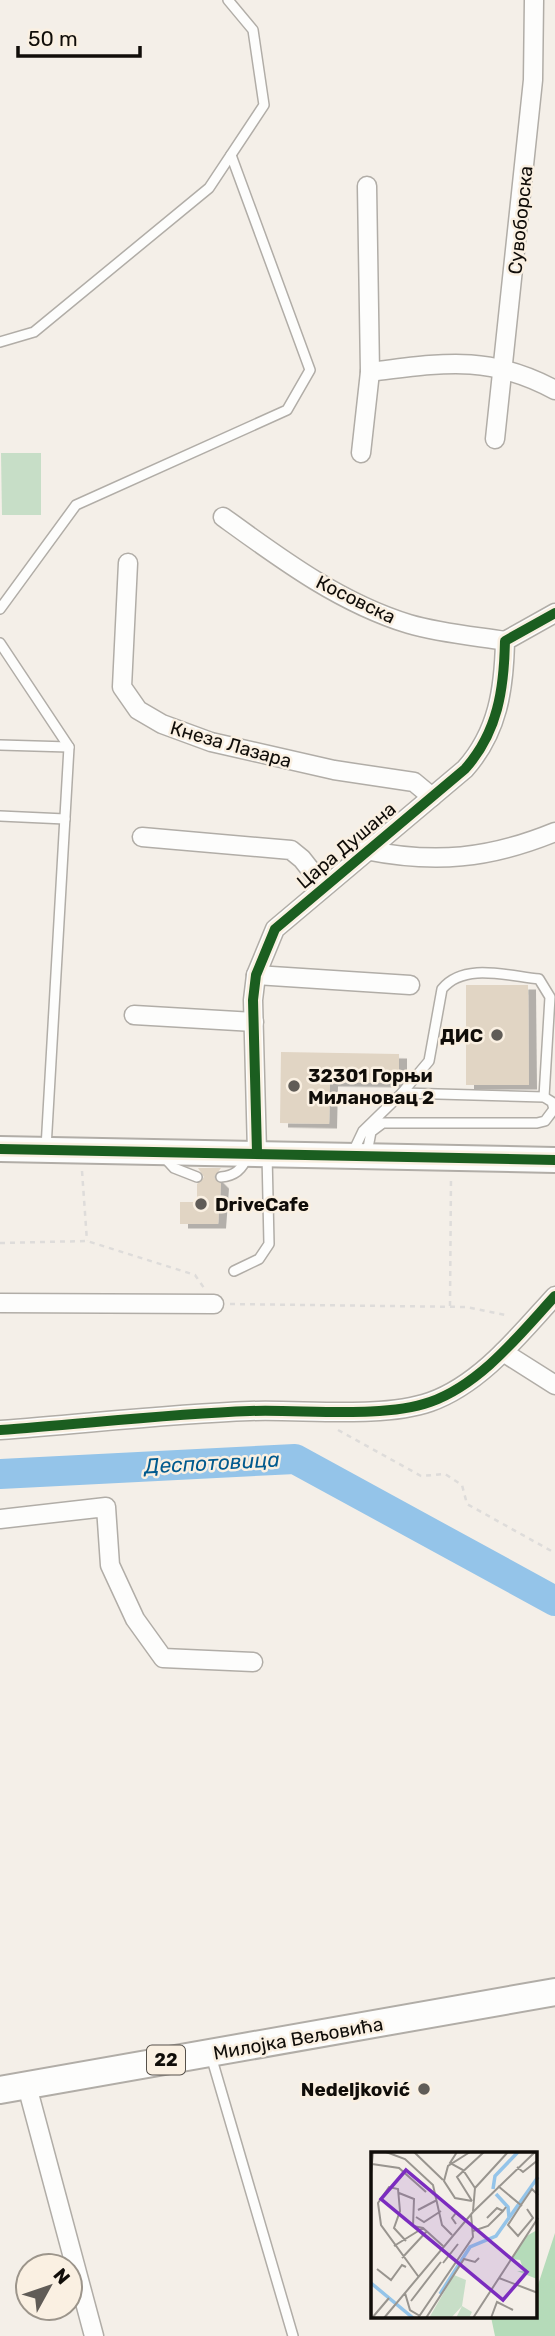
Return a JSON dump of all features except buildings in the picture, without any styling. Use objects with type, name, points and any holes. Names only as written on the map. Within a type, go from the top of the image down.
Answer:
[{"type":"main road","name":"Милојка Вељовића","points":[[0,2090],[555,1992]]},
{"type":"street","name":"Сувоборска","points":[[495,439],[533,80],[534,0]]},
{"type":"street","points":[[361,453],[370,372],[367,186]]},
{"type":"street","points":[[370,372],[448,362],[504,367],[555,390]]},
{"type":"street","name":"Косовска","points":[[223,517],[300,571],[371,611],[411,625],[505,641]]},
{"type":"street","name":"Кнеза Лазара","points":[[128,563],[122,687],[138,710],[162,724],[211,742],[334,770],[414,782],[432,797]]},
{"type":"street","points":[[505,641],[555,612]]},
{"type":"street","name":"Цара Душана","points":[[257,1152],[254,1022],[256,975],[275,929],[365,850],[466,769],[486,744],[504,682],[505,641]]},
{"type":"street","points":[[365,850],[403,858],[479,856],[514,849],[555,832]]},
{"type":"street","points":[[142,837],[291,850],[302,859],[324,887]]},
{"type":"street","points":[[256,975],[410,985]]},
{"type":"street","points":[[134,1015],[254,1022]]},
{"type":"street","points":[[0,1149],[555,1160]]},
{"type":"street","points":[[0,1430],[247,1411],[392,1409],[431,1402],[470,1380],[503,1352],[555,1296]]},
{"type":"street","points":[[0,1303],[214,1304]]},
{"type":"street","points":[[503,1352],[555,1385]]},
{"type":"street","points":[[0,1519],[106,1507],[110,1565],[135,1619],[163,1658],[253,1661]]},
{"type":"street","points":[[27,2086],[94,2336]]},
{"type":"lane","points":[[0,342],[34,332],[209,188],[231,155],[264,105],[253,30],[228,0]]},
{"type":"lane","points":[[0,609],[76,505],[287,410],[310,370],[231,155]]},
{"type":"lane","points":[[0,643],[69,747],[46,1149]]},
{"type":"lane","points":[[0,745],[69,747]]},
{"type":"lane","points":[[0,816],[65,819]]},
{"type":"lane","points":[[359,1155],[363,1131],[402,1093],[429,1061],[442,989],[450,979],[466,972],[539,979],[545,986],[550,997],[544,1097]]},
{"type":"lane","points":[[359,1155],[371,1132],[383,1123],[537,1123],[545,1121],[554,1109],[552,1102],[544,1097],[402,1093]]},
{"type":"lane","points":[[161,1151],[174,1168],[197,1177]]},
{"type":"lane","points":[[221,1177],[231,1177],[257,1152]]},
{"type":"lane","points":[[234,1271],[259,1259],[269,1244],[257,1152]]},
{"type":"lane","points":[[211,2054],[293,2336]]},
{"type":"path","points":[[80,1150],[88,1241]]},
{"type":"path","points":[[450,1306],[451,1172]]},
{"type":"path","points":[[0,1243],[88,1241],[195,1275],[214,1304],[450,1306],[505,1315]]},
{"type":"path","points":[[335,1428],[421,1476],[444,1474],[462,1485],[467,1504],[555,1553]]},
{"type":"green space","points":[[1,453],[41,453],[41,515],[2,515]]},
{"type":"green space","points":[[555,2233],[555,2336],[495,2336],[491,2318],[538,2318],[538,2285]]},
{"type":"waterway","name":"Деспотовица","points":[[0,1474],[295,1459],[555,1601]]},
{"type":"cycle path","points":[[257,1152],[253,1000],[256,975],[275,929],[465,769],[492,725],[501,693],[505,641],[555,613]]},
{"type":"cycle path","points":[[0,1149],[555,1160]]},
{"type":"cycle path","points":[[0,1430],[219,1412],[365,1412],[410,1407],[449,1394],[483,1371],[555,1296]]},
{"type":"place","name":"ДИС","points":[[497,1035]]},
{"type":"place","name":"32301 Горњи Милановац 2","points":[[294,1086]]},
{"type":"place","name":"DriveCafe","points":[[201,1204]]},
{"type":"place","name":"Nedeljković","points":[[424,2089]]}]
